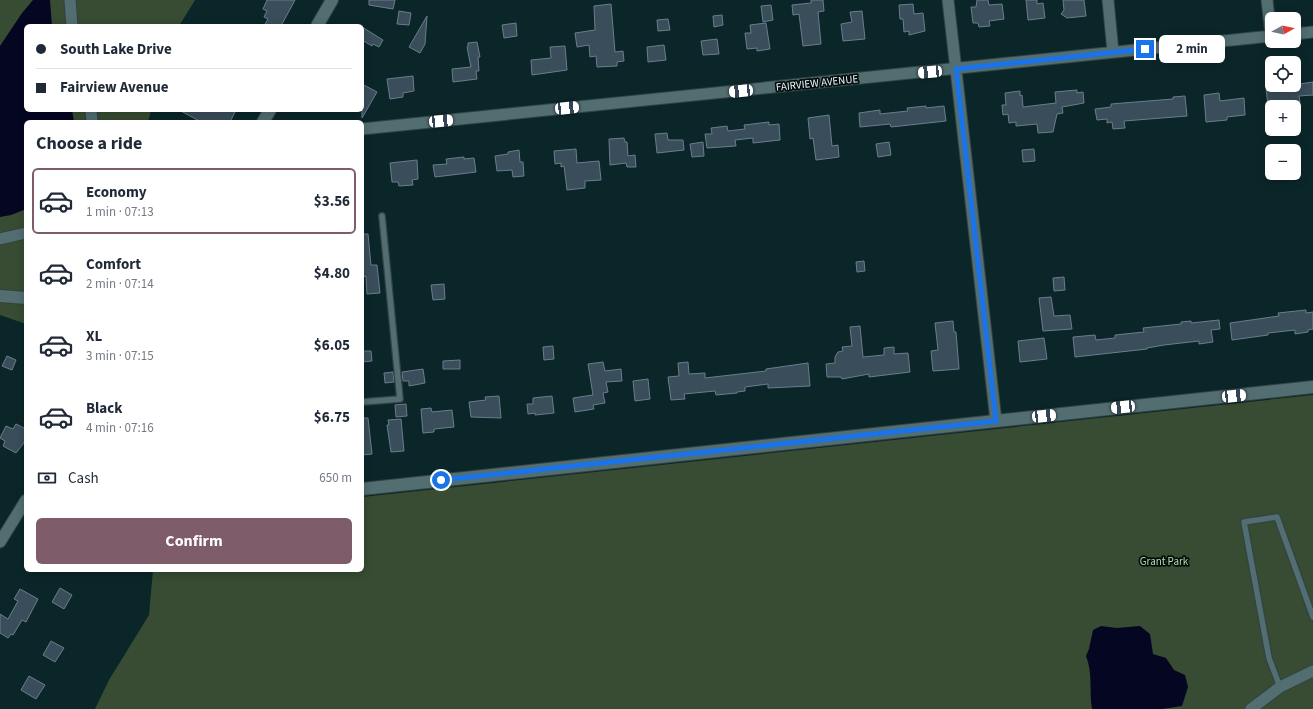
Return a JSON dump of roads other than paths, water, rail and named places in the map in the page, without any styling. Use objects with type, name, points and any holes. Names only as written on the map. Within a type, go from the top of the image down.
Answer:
[{"type":"street","points":[[70,0],[72,24]]},
{"type":"street","points":[[318,24],[332,0]]},
{"type":"street","points":[[948,0],[996,421]]},
{"type":"street","points":[[1108,0],[1113,52]]},
{"type":"street","points":[[1267,0],[1268,12]]},
{"type":"street","points":[[1301,33],[1313,32]]},
{"type":"street","name":"FAIRVIEW AVENUE","points":[[364,129],[1265,37]]},
{"type":"street","points":[[0,239],[24,233]]},
{"type":"street","points":[[0,296],[24,298]]},
{"type":"street","points":[[364,489],[1313,387]]},
{"type":"street","points":[[0,542],[24,503]]},
{"type":"street","points":[[1251,709],[1280,687],[1313,671]]},
{"type":"lane","points":[[364,402],[400,399],[382,216]]},
{"type":"lane","points":[[1280,687],[1269,658],[1244,522],[1277,517],[1313,617]]},
{"type":"water","points":[[33,0],[50,0],[52,24],[24,24],[24,112],[72,112],[74,120],[24,120],[24,210],[11,215],[0,217],[0,46],[22,13]]},
{"type":"water","points":[[1101,626],[1117,628],[1140,626],[1150,634],[1153,654],[1166,658],[1174,670],[1185,675],[1188,687],[1182,706],[1162,709],[1092,709],[1090,675],[1086,656],[1093,630]]},
{"type":"park label","name":"Grant Park","points":[[1164,561]]}]
